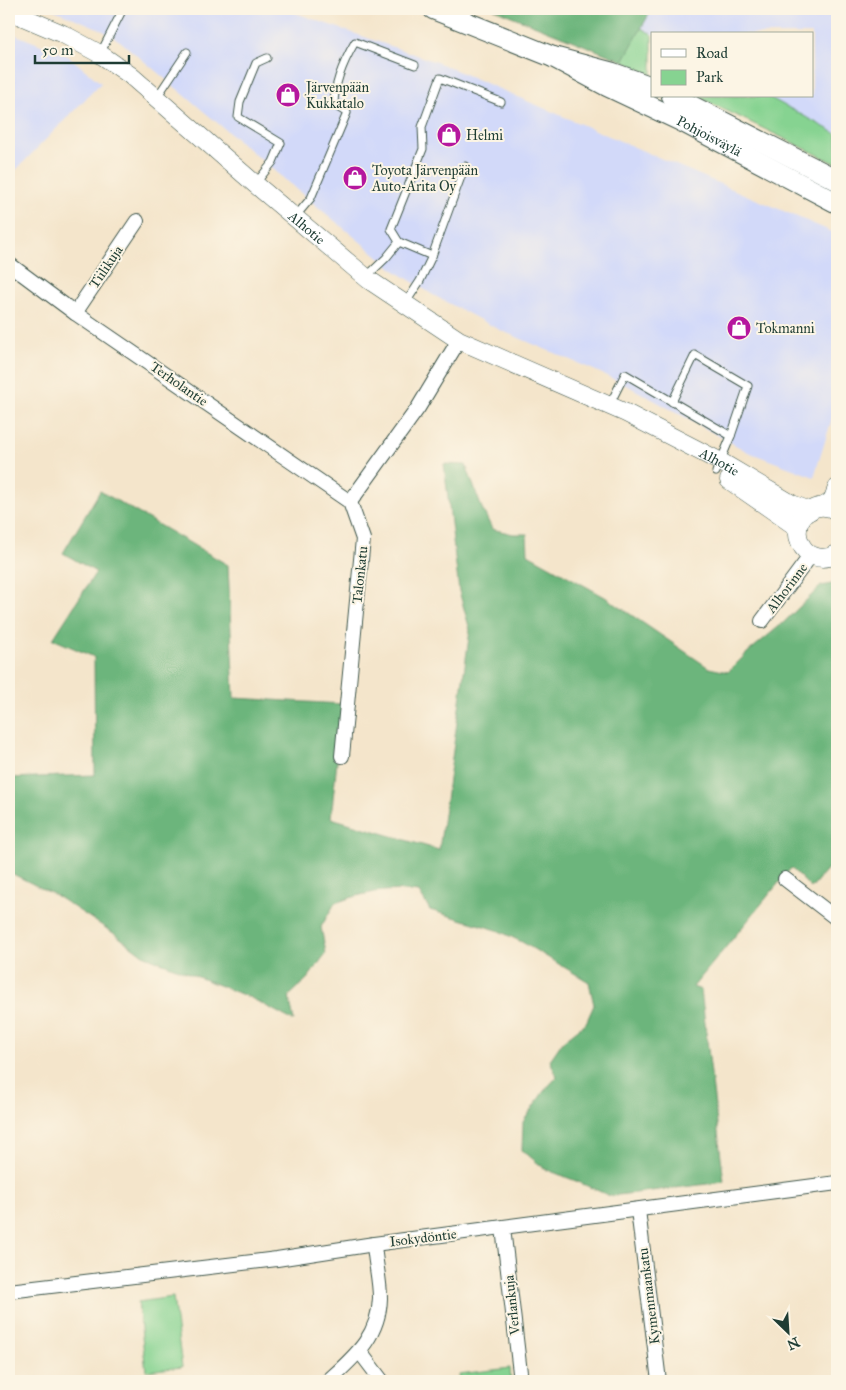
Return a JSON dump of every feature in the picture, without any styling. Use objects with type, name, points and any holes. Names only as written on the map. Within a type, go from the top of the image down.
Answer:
[{"type":"main road","name":"Pohjoisväylä","points":[[433,9],[553,57],[607,86],[681,121],[837,203]]},
{"type":"main road","name":"Pohjoisväylä","points":[[553,57],[613,73],[651,87]]},
{"type":"main road","name":"Pohjoisväylä","points":[[676,98],[837,180]]},
{"type":"street","name":"Alhotie","points":[[14,11],[100,54],[130,75],[255,184],[366,277],[459,340],[626,413],[718,467],[792,504],[824,509]]},
{"type":"street","name":"Tiilikuja","points":[[75,313],[137,221]]},
{"type":"street","name":"Terholantie","points":[[9,264],[75,313],[350,502]]},
{"type":"street","points":[[350,502],[418,408],[459,340]]},
{"type":"street","name":"Alhotie","points":[[718,467],[798,528]]},
{"type":"street","points":[[837,488],[832,501],[824,509],[802,518],[798,528],[800,544],[812,555],[819,558],[830,558],[837,554]]},
{"type":"street","name":"Talonkatu","points":[[342,756],[364,538],[350,502]]},
{"type":"street","name":"Alhorinne","points":[[762,621],[812,555]]},
{"type":"street","points":[[785,879],[837,919]]},
{"type":"street","name":"Isokydöntie","points":[[9,1290],[277,1259],[374,1244],[837,1183]]},
{"type":"street","name":"Kymenmaankatu","points":[[638,1210],[659,1381]]},
{"type":"street","name":"Verlankuja","points":[[503,1228],[521,1381]]},
{"type":"street","points":[[328,1381],[360,1352],[374,1328],[380,1299],[374,1244]]},
{"type":"street","points":[[360,1352],[382,1381]]},
{"type":"lane","points":[[100,54],[120,9]]},
{"type":"lane","points":[[295,218],[311,198],[347,113],[334,105],[334,92],[348,54],[355,42],[415,65]]},
{"type":"lane","points":[[156,98],[187,52]]},
{"type":"lane","points":[[255,184],[273,162],[282,143],[238,117],[240,102],[256,63],[267,58]]},
{"type":"lane","points":[[432,256],[398,242],[391,229],[423,149],[422,127],[440,78],[501,102]]},
{"type":"lane","points":[[404,304],[420,281],[432,256],[465,166]]},
{"type":"lane","points":[[366,277],[386,258],[398,242]]},
{"type":"lane","points":[[672,402],[695,355],[748,386],[718,467]]},
{"type":"lane","points":[[609,405],[616,388],[625,374],[731,436]]},
{"type":"shaded area","points":[[52,9],[284,9],[439,63],[837,234],[837,402],[814,477],[748,452],[630,387],[500,330],[433,295],[397,272],[120,41],[98,28]]},
{"type":"shaded area","points":[[652,9],[837,9],[837,134],[771,98],[814,98],[814,32],[651,33],[641,28]]},
{"type":"shaded area","points":[[9,32],[68,56],[101,83],[9,177]]},
{"type":"green space","points":[[494,9],[652,9],[623,61]]},
{"type":"green space","points":[[641,28],[651,33],[651,75],[623,61]]},
{"type":"green space","points":[[700,98],[771,98],[837,134],[837,164]]},
{"type":"green space","points":[[444,464],[466,465],[481,506],[492,529],[513,534],[527,534],[528,554],[605,597],[709,668],[728,672],[821,586],[837,583],[837,858],[811,888],[791,868],[693,987],[701,990],[724,1182],[610,1196],[545,1169],[522,1150],[523,1122],[544,1091],[557,1077],[550,1060],[563,1041],[586,1023],[594,1005],[589,982],[522,942],[497,930],[430,910],[419,892],[396,890],[376,892],[335,903],[321,927],[326,953],[308,978],[289,996],[294,1021],[251,998],[143,955],[115,934],[55,895],[9,872],[9,778],[95,775],[94,657],[53,639],[96,572],[63,553],[100,491],[228,565],[234,698],[343,704],[331,818],[439,850],[470,630],[459,591]]},
{"type":"green space","points":[[173,1297],[182,1367],[146,1371],[138,1302]]},
{"type":"green space","points":[[510,1368],[511,1381],[460,1381],[459,1374]]},
{"type":"place","name":"Järvenpään Kukkatalo","points":[[288,95]]},
{"type":"place","name":"Helmi","points":[[449,135]]},
{"type":"place","name":"Toyota Järvenpään Auto-Arita Oy","points":[[355,178]]},
{"type":"place","name":"Tokmanni","points":[[739,328]]}]
